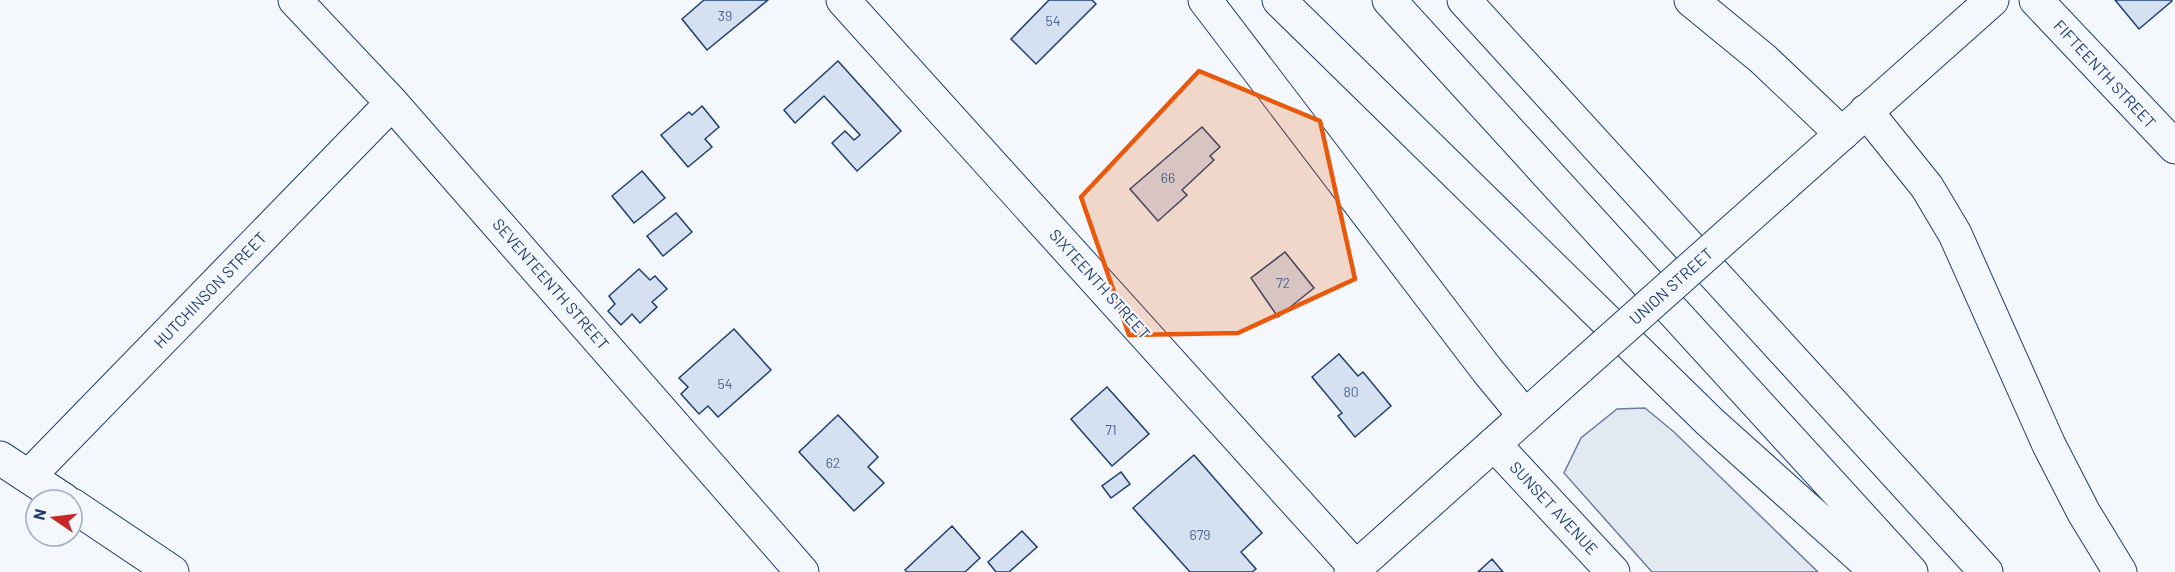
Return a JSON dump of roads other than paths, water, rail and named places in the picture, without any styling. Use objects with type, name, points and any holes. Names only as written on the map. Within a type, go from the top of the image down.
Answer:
[{"type":"main road","name":"SEVENTEENTH STREET","points":[[295,0],[392,103],[802,572]]},
{"type":"main road","name":"SIXTEENTH STREET","points":[[843,0],[1354,570]]},
{"type":"main road","points":[[1205,0],[1487,370],[1525,416]]},
{"type":"main road","points":[[1279,0],[1710,422],[1877,572]]},
{"type":"main road","points":[[1389,0],[1911,572]]},
{"type":"main road","points":[[1464,0],[1986,572]]},
{"type":"main road","points":[[1691,0],[1770,66],[1842,134]]},
{"type":"main road","name":"UNION STREET","points":[[1354,570],[1992,0]]},
{"type":"main road","name":"FIFTEENTH STREET","points":[[2036,0],[2175,147]]},
{"type":"main road","name":"HUTCHINSON STREET","points":[[28,476],[392,103]]},
{"type":"main road","points":[[1866,111],[1927,187],[1955,234],[2049,445],[2084,513],[2120,572]]},
{"type":"main road","name":"SUNSET AVENUE","points":[[1494,444],[1599,567]]},
{"type":"main road","points":[[0,458],[46,488]]},
{"type":"main road","points":[[84,513],[172,572]]}]
